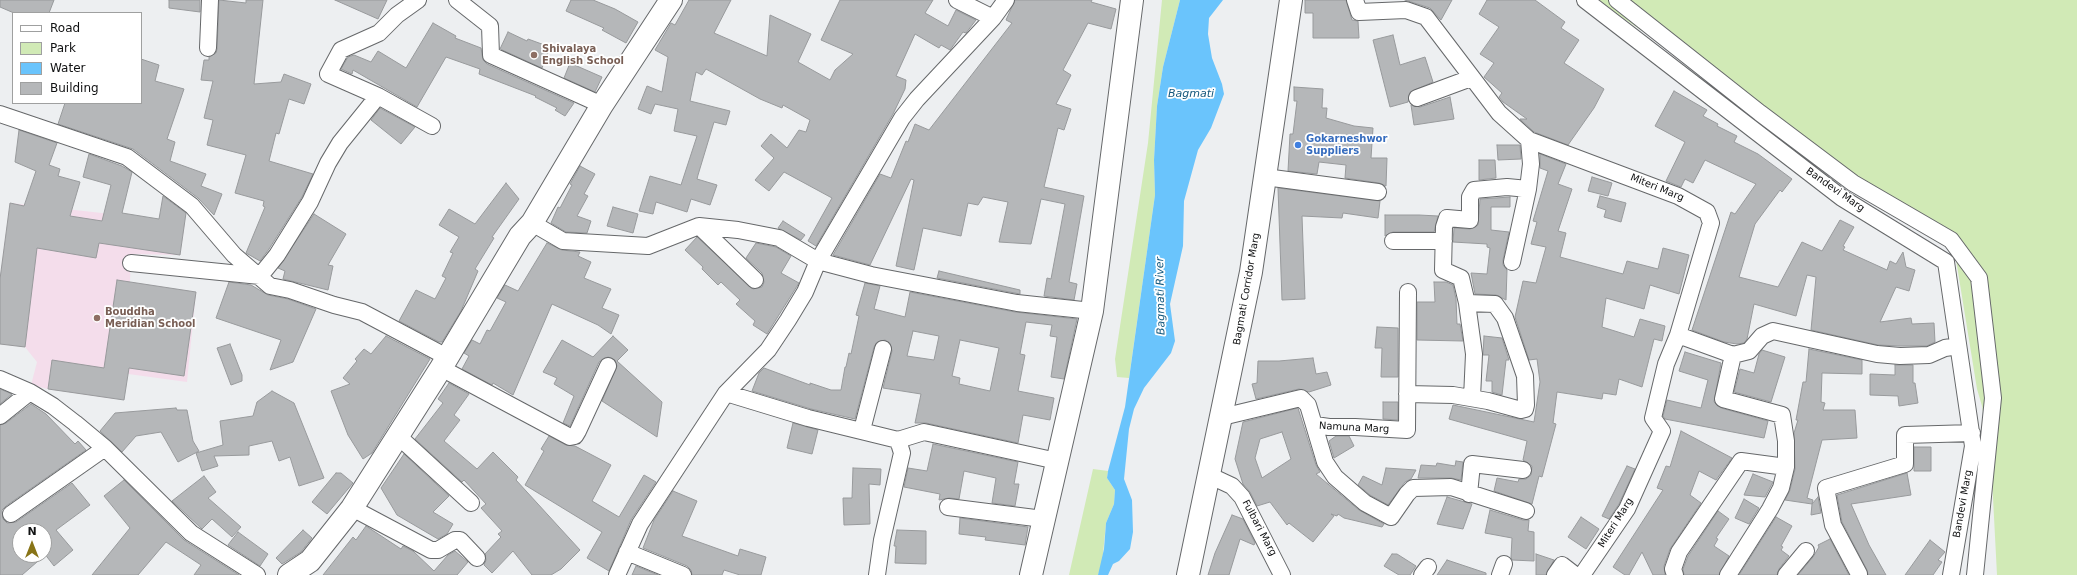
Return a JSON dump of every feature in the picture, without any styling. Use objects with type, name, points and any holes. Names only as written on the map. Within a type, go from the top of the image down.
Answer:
[{"type":"street","points":[[208,48],[210,0]]},
{"type":"street","points":[[457,0],[490,26],[491,54],[602,105]]},
{"type":"street","points":[[293,574],[310,560],[352,508],[444,362],[520,236],[532,223],[602,105],[671,0]]},
{"type":"street","points":[[957,0],[994,18]]},
{"type":"street","points":[[617,575],[640,524],[726,393],[768,350],[804,292],[818,261],[902,118],[917,99],[994,18],[1006,0]]},
{"type":"street","points":[[1031,575],[1043,519],[1080,370],[1092,311],[1132,0]]},
{"type":"street","name":"Bagmati Corridor Marg","points":[[1188,575],[1251,272],[1291,0]]},
{"type":"street","name":"Miteri Marg","points":[[1355,0],[1359,12],[1406,10],[1426,17],[1499,113],[1529,140],[1678,196],[1707,212],[1711,223],[1678,335],[1666,364],[1653,418],[1662,431],[1627,509],[1582,575]]},
{"type":"street","points":[[1617,0],[1760,113],[1853,183],[1951,240],[1979,278],[1993,398],[1975,575]]},
{"type":"street","points":[[414,1],[379,33],[341,50],[328,74],[378,96],[432,126]]},
{"type":"street","name":"Bandevi Marg","points":[[1588,2],[1842,198],[1946,262],[1973,446],[1951,575]]},
{"type":"street","points":[[1416,98],[1471,78]]},
{"type":"street","points":[[260,276],[277,254],[310,202],[328,163],[340,143],[378,96]]},
{"type":"street","points":[[0,114],[127,157],[192,206],[234,255],[270,286],[290,290],[334,305],[362,312],[570,437],[575,436],[578,431],[608,366]]},
{"type":"street","points":[[1512,262],[1528,189],[1531,164],[1529,140]]},
{"type":"street","points":[[1265,177],[1378,192]]},
{"type":"street","points":[[1472,398],[1474,354],[1467,303],[1461,278],[1442,270],[1447,218],[1470,220],[1470,197],[1474,190],[1507,187],[1528,189]]},
{"type":"street","points":[[532,223],[562,241],[648,246],[699,226],[738,230],[779,238],[818,261],[871,275],[937,289],[1017,303],[1092,311]]},
{"type":"street","points":[[699,226],[755,280]]},
{"type":"street","points":[[1393,241],[1444,241]]},
{"type":"street","points":[[131,263],[260,276]]},
{"type":"street","name":"Namuna Marg","points":[[1408,292],[1408,429],[1406,431],[1315,425],[1325,462],[1335,478],[1365,503],[1391,517],[1413,488],[1451,487],[1526,511]]},
{"type":"street","points":[[1407,394],[1453,395],[1521,410],[1525,409],[1525,376],[1505,318],[1495,304],[1467,303]]},
{"type":"street","points":[[1678,335],[1733,355],[1749,351],[1762,336],[1773,331],[1877,354],[1900,356],[1929,356],[1945,348],[1958,346]]},
{"type":"street","points":[[862,430],[883,349]]},
{"type":"street","points":[[1728,575],[1770,509],[1781,488],[1786,467],[1786,441],[1782,415],[1723,399],[1733,355]]},
{"type":"street","points":[[0,379],[30,392],[53,406],[105,448],[191,533],[257,575]]},
{"type":"street","points":[[0,416],[30,392]]},
{"type":"street","points":[[726,393],[808,418],[898,440],[924,432],[1057,461]]},
{"type":"street","points":[[1222,417],[1301,398],[1308,405],[1315,425]]},
{"type":"street","points":[[1859,574],[1833,525],[1826,488],[1905,464],[1905,434],[1972,433]]},
{"type":"street","points":[[398,436],[471,503]]},
{"type":"street","points":[[877,575],[882,540],[902,453],[898,440]]},
{"type":"street","points":[[11,514],[105,448]]},
{"type":"street","points":[[1675,575],[1673,570],[1679,552],[1741,461],[1786,467]]},
{"type":"street","points":[[1469,494],[1472,464],[1523,470]]},
{"type":"street","name":"Fulbari Marg","points":[[1207,481],[1217,479],[1232,486],[1242,497],[1282,575]]},
{"type":"street","points":[[948,507],[1043,519]]},
{"type":"street","points":[[352,508],[431,550],[438,550],[455,540],[460,540],[477,558]]},
{"type":"street","points":[[1786,575],[1806,551]]},
{"type":"street","points":[[627,552],[683,575]]},
{"type":"street","points":[[1555,575],[1562,565],[1575,575]]},
{"type":"shaded area","name":"Bouddha Meridian School","points":[[10,203],[185,222],[180,255],[131,254],[130,282],[196,292],[187,382],[121,373],[115,399],[31,385],[37,362],[25,347],[0,344],[0,279]]},
{"type":"green space","points":[[1162,0],[1180,0],[1163,67],[1157,106],[1154,160],[1155,195],[1129,378],[1117,377],[1115,359],[1148,143]]},
{"type":"green space","points":[[1596,0],[2077,0],[2077,575],[1997,575],[1991,459],[1982,406],[1977,389],[1952,235],[1882,200],[1659,42]]},
{"type":"green space","points":[[1093,469],[1108,471],[1107,478],[1115,490],[1114,504],[1106,523],[1102,564],[1098,575],[1069,575]]},
{"type":"water","name":"Bagmati","points":[[1180,0],[1223,0],[1209,18],[1208,34],[1212,58],[1222,84],[1224,94],[1211,128],[1198,150],[1184,201],[1183,246],[1170,304],[1175,341],[1171,353],[1144,388],[1134,409],[1129,429],[1124,479],[1132,500],[1133,532],[1130,549],[1119,561],[1113,564],[1108,575],[1098,575],[1104,549],[1106,523],[1114,504],[1115,490],[1107,478],[1108,471],[1125,407],[1155,195],[1154,160],[1157,106],[1163,67]]},
{"type":"building","points":[[0,0],[54,0],[49,12],[12,12],[0,7]]},
{"type":"building","points":[[169,0],[200,0],[200,12],[169,8]]},
{"type":"building","points":[[219,0],[246,3],[246,0],[263,0],[254,84],[281,82],[284,74],[311,84],[304,104],[289,99],[279,134],[276,133],[269,161],[313,174],[302,197],[260,261],[246,253],[265,207],[263,206],[264,201],[235,193],[246,155],[207,145],[213,120],[204,118],[213,81],[201,80],[204,60],[209,60],[209,57],[216,53],[217,49]]},
{"type":"building","points":[[335,0],[387,0],[378,19]]},
{"type":"building","points":[[571,0],[593,0],[615,9],[638,22],[626,43],[602,30],[604,28],[566,11]]},
{"type":"building","points":[[689,0],[731,0],[714,33],[767,56],[770,15],[811,34],[798,62],[830,80],[835,70],[853,54],[821,40],[840,0],[933,0],[925,13],[948,26],[956,10],[976,20],[966,33],[963,32],[950,50],[941,45],[939,48],[915,34],[896,76],[906,80],[905,89],[893,114],[816,246],[808,241],[832,198],[784,172],[769,191],[755,180],[774,158],[761,146],[771,134],[787,148],[799,130],[806,132],[810,120],[783,105],[782,108],[760,99],[706,69],[702,75],[696,72],[690,101],[730,111],[726,125],[714,122],[697,179],[717,185],[710,205],[691,199],[687,212],[656,202],[653,214],[639,211],[650,176],[681,185],[697,136],[674,131],[678,109],[655,104],[651,114],[638,109],[647,86],[662,92],[668,57],[655,50],[671,23],[675,25]]},
{"type":"building","points":[[1015,0],[1092,0],[1091,2],[1116,9],[1111,29],[1088,23],[1063,70],[1071,75],[1056,104],[1071,109],[1064,130],[1058,128],[1044,187],[1084,196],[1069,282],[1077,284],[1074,300],[1044,296],[1047,278],[1051,279],[1065,204],[1041,199],[1031,244],[999,242],[1008,202],[983,197],[978,205],[968,203],[961,236],[923,228],[914,270],[896,266],[914,180],[911,179],[870,265],[833,255],[880,174],[891,178],[906,141],[908,142],[915,124],[929,130],[1012,23],[1006,20]]},
{"type":"building","points":[[1305,0],[1346,0],[1352,20],[1358,21],[1359,38],[1313,38],[1313,13],[1305,13]]},
{"type":"building","points":[[1405,0],[1452,0],[1441,20],[1430,8]]},
{"type":"building","points":[[1487,0],[1535,0],[1565,22],[1561,28],[1579,40],[1564,63],[1604,89],[1594,108],[1568,145],[1534,132],[1520,119],[1527,119],[1503,102],[1499,97],[1502,93],[1484,77],[1494,63],[1480,54],[1499,27],[1479,14]]},
{"type":"building","points":[[433,23],[456,36],[455,38],[481,48],[483,60],[487,64],[574,103],[565,116],[555,110],[557,108],[535,97],[536,96],[479,74],[480,69],[446,57],[417,107],[353,70],[352,74],[341,69],[348,57],[354,55],[371,62],[378,51],[406,68]]},
{"type":"building","points":[[508,32],[527,41],[528,39],[550,47],[542,68],[500,49]]},
{"type":"building","points":[[1393,35],[1400,65],[1425,57],[1433,82],[1410,92],[1408,102],[1390,107],[1373,40]]},
{"type":"building","points":[[142,59],[159,65],[155,81],[184,89],[167,139],[175,142],[170,161],[206,174],[201,186],[222,194],[214,215],[198,198],[133,149],[58,124],[65,104],[142,104]]},
{"type":"building","points":[[570,63],[602,77],[595,92],[564,78]]},
{"type":"building","points":[[1294,87],[1323,89],[1322,108],[1327,108],[1326,118],[1354,126],[1373,128],[1371,158],[1387,158],[1386,186],[1379,183],[1345,178],[1346,165],[1319,162],[1317,174],[1288,171],[1290,134],[1293,134],[1297,101],[1294,101]]},
{"type":"building","points":[[1674,91],[1707,110],[1703,116],[1718,124],[1717,126],[1737,136],[1734,142],[1758,154],[1792,179],[1782,192],[1780,190],[1755,224],[1739,277],[1778,287],[1802,242],[1822,251],[1840,220],[1854,227],[1843,246],[1845,247],[1843,250],[1887,270],[1890,261],[1896,264],[1903,252],[1906,267],[1915,270],[1909,291],[1896,287],[1880,322],[1911,318],[1912,324],[1934,323],[1935,342],[1927,346],[1878,345],[1811,330],[1816,277],[1807,275],[1796,316],[1754,304],[1747,339],[1744,343],[1737,344],[1724,342],[1692,330],[1731,212],[1735,214],[1756,184],[1705,160],[1693,183],[1685,179],[1681,187],[1666,181],[1685,142],[1655,126]]},
{"type":"building","points":[[1450,97],[1454,119],[1414,125],[1411,105],[1420,107]]},
{"type":"building","points":[[380,108],[415,127],[401,144],[371,120]]},
{"type":"building","points":[[19,130],[57,143],[49,165],[60,169],[58,176],[80,182],[70,216],[102,221],[111,185],[83,177],[89,154],[122,166],[132,172],[122,213],[159,219],[163,196],[186,213],[180,255],[99,243],[96,258],[37,248],[25,347],[0,344],[0,279],[10,203],[24,206],[36,171],[15,162]]},
{"type":"building","points":[[1497,145],[1520,145],[1521,159],[1498,160]]},
{"type":"building","points":[[1540,154],[1566,164],[1558,184],[1572,189],[1558,231],[1566,233],[1560,257],[1623,274],[1627,261],[1658,269],[1663,248],[1689,255],[1679,294],[1650,285],[1644,309],[1606,298],[1602,327],[1634,337],[1640,319],[1665,326],[1662,341],[1654,339],[1642,387],[1619,379],[1616,395],[1603,393],[1602,399],[1557,392],[1553,423],[1556,424],[1542,477],[1539,476],[1532,504],[1494,491],[1497,478],[1518,482],[1519,479],[1526,479],[1531,475],[1532,466],[1523,460],[1527,441],[1449,419],[1453,405],[1534,422],[1540,382],[1537,359],[1529,360],[1515,317],[1523,281],[1536,283],[1546,247],[1531,244],[1537,222],[1533,221],[1548,171],[1540,168]]},
{"type":"building","points":[[1479,160],[1495,160],[1496,178],[1479,180]]},
{"type":"building","points":[[580,166],[595,174],[584,194],[588,196],[577,216],[591,221],[587,233],[566,232],[551,223],[558,207],[560,208],[572,185],[570,184]]},
{"type":"building","points":[[1592,177],[1612,183],[1608,196],[1588,191]]},
{"type":"building","points":[[506,183],[519,199],[492,237],[494,238],[475,269],[478,271],[461,311],[442,342],[439,342],[399,321],[416,290],[435,299],[446,278],[442,276],[453,253],[450,252],[459,237],[439,225],[449,209],[475,224]]},
{"type":"building","points":[[1278,188],[1380,201],[1378,218],[1343,213],[1342,218],[1302,216],[1305,299],[1282,300]]},
{"type":"building","points":[[1600,196],[1626,203],[1621,222],[1604,217],[1606,210],[1597,207]]},
{"type":"building","points":[[1510,197],[1510,207],[1491,207],[1491,230],[1509,232],[1503,260],[1503,265],[1507,270],[1506,300],[1496,295],[1475,294],[1471,273],[1487,274],[1490,248],[1487,247],[1487,244],[1453,242],[1454,228],[1470,229],[1478,225],[1480,199]]},
{"type":"building","points":[[613,207],[638,214],[633,233],[607,226]]},
{"type":"building","points":[[314,214],[346,234],[328,265],[333,266],[328,290],[283,279],[285,271],[278,268]]},
{"type":"building","points":[[1385,215],[1438,216],[1434,232],[1393,232],[1385,236]]},
{"type":"building","points":[[783,221],[805,235],[801,240],[778,228]]},
{"type":"building","points":[[697,237],[753,289],[762,287],[764,282],[762,273],[746,258],[756,243],[776,247],[791,256],[781,273],[799,283],[767,334],[753,325],[755,321],[736,304],[740,300],[721,282],[718,285],[702,269],[703,267],[685,250]]},
{"type":"building","points":[[547,243],[562,250],[580,252],[578,256],[591,262],[584,278],[611,289],[602,308],[619,315],[611,334],[598,325],[552,304],[513,395],[493,383],[492,385],[462,369],[469,356],[464,353],[472,340],[480,344],[487,330],[490,331],[506,302],[497,298],[505,285],[518,291]]},
{"type":"building","points":[[939,271],[1020,290],[1020,294],[937,278]]},
{"type":"building","points":[[117,280],[196,292],[184,376],[129,368],[124,400],[48,389],[52,360],[104,368]]},
{"type":"building","points":[[229,282],[251,285],[268,295],[288,299],[316,309],[293,362],[270,370],[281,340],[216,318]]},
{"type":"building","points":[[1434,282],[1446,282],[1453,285],[1456,299],[1457,324],[1460,324],[1463,341],[1417,340],[1417,302],[1435,302]]},
{"type":"building","points":[[865,283],[880,286],[874,309],[905,317],[910,292],[1015,312],[1077,319],[1064,379],[1051,377],[1057,337],[1050,336],[1052,325],[1026,322],[1020,354],[1025,355],[1018,391],[1054,398],[1050,420],[1023,415],[1018,443],[926,423],[915,423],[921,394],[883,388],[892,351],[890,343],[885,340],[877,342],[874,347],[855,419],[811,409],[752,391],[759,373],[764,368],[810,385],[810,383],[831,390],[841,390],[845,367],[849,353],[851,354],[859,316],[856,315]],"holes":[[[913,331],[939,336],[934,360],[907,356]],[[960,340],[999,348],[990,391],[959,384],[960,378],[952,376]]]},
{"type":"building","points":[[1377,327],[1398,328],[1398,377],[1381,377],[1382,348],[1375,348]]},
{"type":"building","points":[[386,336],[430,359],[372,453],[363,459],[348,435],[331,391],[350,384],[343,378],[357,361],[355,359],[364,349],[371,354]]},
{"type":"building","points":[[613,336],[628,350],[617,361],[662,402],[657,437],[602,401],[617,366],[615,360],[608,357],[599,362],[570,426],[563,423],[574,396],[554,384],[557,378],[543,372],[562,340],[593,357]]},
{"type":"building","points":[[1484,336],[1502,338],[1509,360],[1506,360],[1502,395],[1492,392],[1492,381],[1486,381],[1489,355],[1483,355]]},
{"type":"building","points":[[230,344],[242,375],[242,381],[231,385],[217,348]]},
{"type":"building","points":[[1809,349],[1862,360],[1862,374],[1822,373],[1821,402],[1825,403],[1823,410],[1855,410],[1857,438],[1822,440],[1807,498],[1813,500],[1812,504],[1785,500],[1790,490],[1795,469],[1794,433],[1798,420],[1796,420],[1803,382],[1806,382]]},
{"type":"building","points":[[1762,350],[1785,357],[1771,402],[1734,392],[1740,369],[1754,373],[1759,354]]},
{"type":"building","points":[[1685,352],[1721,363],[1714,402],[1721,408],[1768,421],[1764,438],[1665,419],[1663,416],[1667,400],[1701,408],[1708,380],[1679,371]]},
{"type":"building","points":[[1313,358],[1316,374],[1327,372],[1331,385],[1309,392],[1299,389],[1256,399],[1252,384],[1257,383],[1258,361]]},
{"type":"building","points":[[1895,365],[1913,365],[1913,383],[1915,383],[1918,403],[1899,406],[1898,396],[1870,395],[1870,374],[1895,375]]},
{"type":"building","points":[[449,383],[469,394],[454,415],[460,420],[444,441],[477,469],[493,452],[518,477],[516,480],[580,550],[561,569],[551,575],[532,575],[513,551],[492,573],[484,565],[486,560],[485,554],[501,537],[498,534],[502,531],[481,508],[486,504],[464,480],[462,482],[415,439],[443,403],[438,399]]},
{"type":"building","points":[[0,389],[12,394],[0,404]]},
{"type":"building","points":[[272,391],[294,403],[324,478],[299,486],[290,457],[279,461],[272,441],[249,446],[249,455],[214,456],[218,466],[202,471],[196,453],[223,445],[220,421],[253,416],[257,402]]},
{"type":"building","points":[[1383,402],[1398,402],[1398,420],[1383,419]]},
{"type":"building","points":[[31,404],[46,414],[75,444],[78,441],[86,450],[2,510],[3,519],[7,523],[16,522],[72,483],[90,505],[56,530],[73,550],[54,566],[52,563],[52,523],[12,523],[12,563],[36,563],[22,575],[0,575],[0,425],[6,423]]},
{"type":"building","points":[[176,408],[177,410],[187,410],[193,441],[199,451],[178,462],[161,432],[136,436],[122,452],[100,431],[115,413]]},
{"type":"building","points":[[1298,408],[1316,465],[1320,472],[1316,474],[1359,510],[1384,524],[1382,527],[1344,518],[1338,514],[1337,516],[1331,514],[1334,516],[1313,542],[1289,523],[1287,525],[1270,502],[1257,506],[1250,492],[1243,484],[1235,459],[1243,422]],"holes":[[[1282,432],[1291,459],[1262,478],[1255,458],[1260,439]]]},
{"type":"building","points":[[793,423],[818,430],[812,454],[787,448]]},
{"type":"building","points":[[1681,431],[1732,458],[1716,480],[1699,471],[1690,495],[1701,503],[1670,549],[1664,566],[1665,575],[1653,575],[1642,552],[1629,575],[1625,575],[1613,567],[1663,490],[1657,488],[1666,466],[1670,467]]},
{"type":"building","points":[[549,436],[566,445],[575,446],[611,465],[592,501],[619,517],[644,475],[656,482],[631,520],[609,571],[587,558],[602,532],[525,485],[544,451],[541,449]]},
{"type":"building","points":[[1336,436],[1349,436],[1354,446],[1334,458],[1329,441]]},
{"type":"building","points":[[933,444],[1018,462],[1014,484],[1019,484],[1015,506],[992,503],[996,478],[964,471],[959,499],[949,498],[939,500],[940,494],[904,487],[908,468],[927,471]]},
{"type":"building","points":[[1914,447],[1931,447],[1931,471],[1914,471]]},
{"type":"building","points":[[404,454],[449,496],[433,512],[453,524],[447,534],[438,539],[397,515],[381,488]]},
{"type":"building","points":[[1456,461],[1463,462],[1461,480],[1451,478],[1418,478],[1421,465],[1436,466],[1437,463],[1455,466]]},
{"type":"building","points":[[1627,466],[1635,469],[1619,504],[1609,519],[1602,516]]},
{"type":"building","points":[[853,468],[881,469],[880,485],[869,484],[870,524],[844,525],[843,498],[852,498]]},
{"type":"building","points":[[1386,468],[1416,470],[1411,479],[1405,482],[1388,505],[1370,495],[1358,485],[1363,476],[1382,485]]},
{"type":"building","points":[[336,473],[341,473],[353,483],[327,514],[312,502]]},
{"type":"building","points":[[1907,473],[1911,495],[1851,504],[1869,545],[1886,575],[1868,575],[1867,570],[1842,522],[1837,495]]},
{"type":"building","points":[[1753,474],[1773,482],[1765,497],[1744,495]]},
{"type":"building","points":[[204,476],[216,492],[208,498],[241,527],[232,537],[212,519],[202,529],[172,501]]},
{"type":"building","points":[[124,480],[184,540],[239,575],[194,575],[201,565],[166,542],[138,575],[92,575],[130,528],[104,496]]},
{"type":"building","points":[[673,491],[697,501],[682,536],[738,556],[740,549],[766,557],[761,575],[740,575],[724,570],[722,575],[692,575],[691,570],[687,566],[643,548],[654,520]]},
{"type":"building","points":[[1447,497],[1472,504],[1463,529],[1437,524]]},
{"type":"building","points":[[1818,497],[1821,513],[1811,515],[1812,504]]},
{"type":"building","points":[[1744,499],[1759,508],[1749,524],[1735,518]]},
{"type":"building","points":[[1490,510],[1523,520],[1529,520],[1528,531],[1534,532],[1534,561],[1512,560],[1512,538],[1485,533]]},
{"type":"building","points":[[1718,511],[1729,519],[1716,538],[1718,539],[1714,546],[1729,556],[1719,575],[1684,575],[1683,569],[1688,556]]},
{"type":"building","points":[[1232,515],[1243,519],[1255,543],[1254,545],[1240,539],[1229,575],[1208,575],[1215,553]]},
{"type":"building","points":[[1581,517],[1599,529],[1586,549],[1568,537]]},
{"type":"building","points":[[1776,517],[1792,526],[1781,546],[1783,547],[1781,550],[1789,556],[1779,569],[1777,575],[1739,575]]},
{"type":"building","points":[[960,518],[1028,527],[1025,545],[985,540],[986,537],[959,534]]},
{"type":"building","points":[[366,526],[401,549],[403,546],[413,551],[434,571],[448,555],[455,551],[468,562],[457,575],[323,575],[353,537],[356,540]]},
{"type":"building","points":[[303,530],[312,538],[301,552],[282,564],[276,558]]},
{"type":"building","points":[[897,530],[926,531],[926,564],[895,563],[896,546],[894,546]]},
{"type":"building","points":[[238,532],[268,554],[260,566],[228,545]]},
{"type":"building","points":[[1830,539],[1849,575],[1798,575],[1813,557],[1819,547],[1818,545]]},
{"type":"building","points":[[1930,540],[1945,552],[1938,560],[1942,562],[1933,575],[1905,575]]},
{"type":"building","points":[[1392,554],[1397,554],[1416,566],[1410,575],[1399,575],[1384,566]]},
{"type":"building","points":[[1536,554],[1554,560],[1546,575],[1536,575]]},
{"type":"building","points":[[1447,560],[1486,573],[1486,575],[1437,575]]},
{"type":"building","points":[[636,566],[658,575],[632,575]]},
{"type":"place","name":"Shivalaya English School","points":[[534,55]]},
{"type":"place","name":"Gokarneshwor Suppliers","points":[[1298,145]]},
{"type":"place","name":"Bouddha Meridian School","points":[[97,318]]},
{"type":"water label","name":"Bagmati River","points":[[1161,296]]}]
